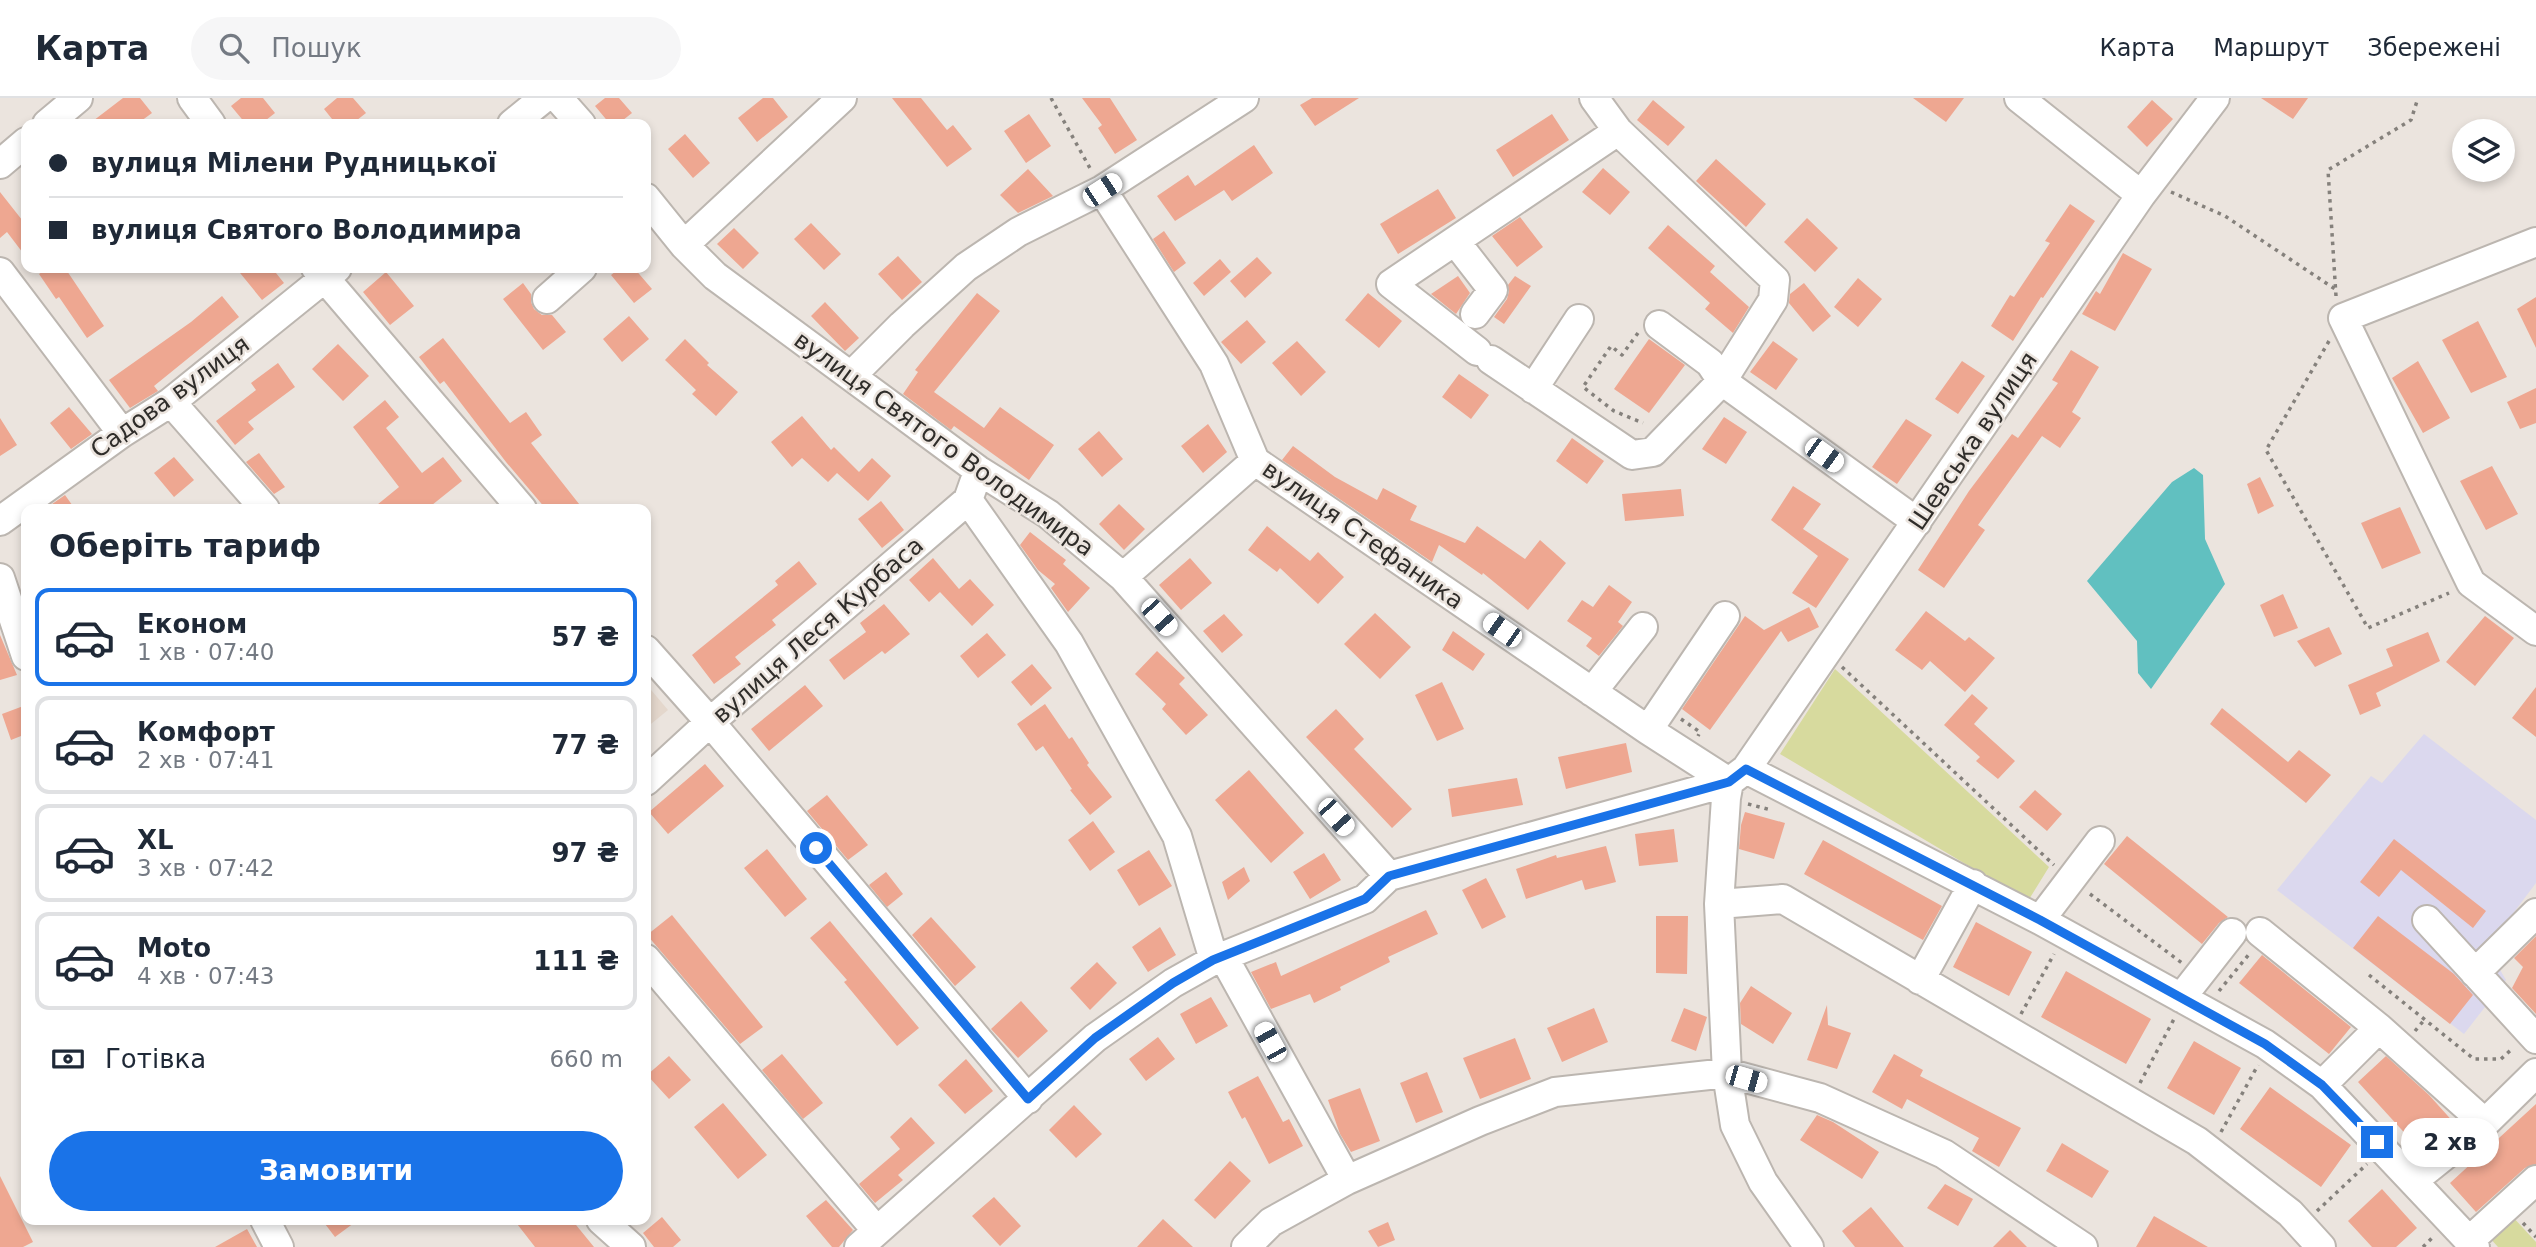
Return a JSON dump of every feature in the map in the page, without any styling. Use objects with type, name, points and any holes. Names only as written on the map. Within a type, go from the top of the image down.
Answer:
[{"type":"street","points":[[53,119],[78,98]]},
{"type":"street","points":[[192,98],[207,119]]},
{"type":"street","points":[[518,119],[544,98]]},
{"type":"street","points":[[558,98],[577,119]]},
{"type":"street","points":[[684,245],[842,98]]},
{"type":"street","points":[[851,376],[966,267],[1018,232],[1102,190],[1244,98]]},
{"type":"street","points":[[1594,98],[1618,131],[1775,281],[1773,300],[1722,381],[1653,452],[1632,455],[1484,355],[1391,284],[1618,131]]},
{"type":"street","name":"Шевська вулиця","points":[[1734,783],[2145,189],[2215,98]]},
{"type":"street","points":[[2034,103],[2145,189]]},
{"type":"street","points":[[0,164],[21,146]]},
{"type":"street","name":"вулиця Стефаника","points":[[1102,190],[1214,364],[1255,461],[1648,730],[1734,783]]},
{"type":"street","name":"вулиця Святого Володимира","points":[[651,208],[715,275],[978,470],[1048,514],[1123,577],[1389,876]]},
{"type":"street","points":[[1455,241],[1493,290],[1475,314]]},
{"type":"street","points":[[2536,242],[2343,318],[2471,583],[2536,631]]},
{"type":"street","points":[[0,272],[122,433]]},
{"type":"street","name":"Садова вулиця","points":[[24,504],[122,433],[171,402],[323,273]]},
{"type":"street","points":[[327,273],[518,504]]},
{"type":"street","points":[[547,299],[576,273]]},
{"type":"street","points":[[1533,388],[1579,320]]},
{"type":"street","points":[[1659,325],[1710,363],[1722,381],[1917,522]]},
{"type":"street","points":[[171,402],[261,504]]},
{"type":"street","points":[[1123,577],[1255,461]]},
{"type":"street","points":[[978,470],[968,500],[1069,643],[1177,836],[1218,958],[1347,1180]]},
{"type":"street","name":"вулиця Леся Курбаса","points":[[651,776],[710,722],[968,500]]},
{"type":"street","name":"Садова вулиця","points":[[0,521],[21,506]]},
{"type":"street","points":[[0,578],[21,641]]},
{"type":"street","points":[[1648,730],[1725,616]]},
{"type":"street","points":[[1592,692],[1643,627]]},
{"type":"street","points":[[651,656],[1028,1099]]},
{"type":"street","points":[[1734,783],[1719,904],[1727,1073],[1735,1125],[1763,1182],[1809,1247]]},
{"type":"street","points":[[651,965],[868,1239],[1095,1038],[1173,983],[1218,958],[1365,899],[1389,876],[1734,783],[1973,884],[2040,920],[2178,1008],[2265,1044],[2322,1085],[2472,1244],[2536,1180]]},
{"type":"street","points":[[2040,920],[2060,878],[2101,841]]},
{"type":"street","points":[[1920,980],[1973,884]]},
{"type":"street","points":[[1719,904],[1783,899],[2197,1141],[2290,1213],[2321,1247]]},
{"type":"street","points":[[2475,972],[2536,914]]},
{"type":"street","points":[[2427,920],[2475,972],[2530,1024]]},
{"type":"street","points":[[2178,1008],[2232,933]]},
{"type":"street","points":[[2262,934],[2379,1028],[2484,1123]]},
{"type":"street","points":[[2322,1085],[2379,1028]]},
{"type":"street","points":[[1246,1247],[1271,1222],[1347,1180],[1480,1121],[1555,1092],[1727,1073],[1821,1097],[1944,1154],[2083,1247]]},
{"type":"street","points":[[2414,1180],[2484,1123],[2536,1073]]},
{"type":"street","points":[[268,1225],[279,1247]]},
{"type":"street","points":[[607,1225],[631,1247]]},
{"type":"path","points":[[1051,98],[1102,190]]},
{"type":"path","points":[[2418,98],[2411,120],[2328,170],[2334,289],[2343,318],[2266,450],[2368,628],[2471,583]]},
{"type":"path","points":[[2145,189],[2225,216],[2334,289]]},
{"type":"path","points":[[1643,423],[1614,411],[1583,387],[1611,346],[1622,355],[1641,330],[1659,325]]},
{"type":"path","points":[[1835,661],[2056,866],[2060,878],[2219,991],[2262,934]]},
{"type":"path","points":[[1734,783],[1778,811]]},
{"type":"path","points":[[2010,1033],[2055,952]]},
{"type":"path","points":[[2369,975],[2474,1059],[2501,1059],[2530,1024]]},
{"type":"path","points":[[2130,1102],[2178,1008]]},
{"type":"path","points":[[2210,1151],[2260,1063],[2267,1068]]},
{"type":"path","points":[[2301,1226],[2372,1160]]},
{"type":"path","points":[[2423,1247],[2438,1233]]},
{"type":"shaded area","points":[[651,690],[668,710],[651,724]]},
{"type":"shaded area","points":[[2424,734],[2536,820],[2536,883],[2487,948],[2506,980],[2464,1034],[2277,890],[2371,776],[2382,783]]},
{"type":"green space","points":[[1835,669],[2049,867],[2028,901],[1780,754]]},
{"type":"green space","points":[[2511,1215],[2536,1242],[2536,1247],[2498,1247],[2489,1237]]},
{"type":"water","points":[[2194,468],[2203,475],[2205,539],[2225,584],[2151,689],[2138,673],[2137,641],[2087,581],[2172,482]]},
{"type":"building","points":[[123,98],[140,98],[152,113],[144,119],[96,119]]},
{"type":"building","points":[[241,98],[263,98],[275,113],[267,119],[242,119],[231,106]]},
{"type":"building","points":[[337,98],[353,98],[366,113],[358,119],[332,119],[324,109]]},
{"type":"building","points":[[605,98],[619,98],[632,113],[624,119],[606,119],[595,106]]},
{"type":"building","points":[[763,98],[773,98],[788,117],[757,142],[738,118]]},
{"type":"building","points":[[892,98],[921,98],[947,130],[953,125],[972,149],[947,167]]},
{"type":"building","points":[[1082,98],[1110,98],[1137,140],[1115,154],[1098,128],[1102,125]]},
{"type":"building","points":[[1312,98],[1359,98],[1315,126],[1300,105]]},
{"type":"building","points":[[1913,98],[1964,98],[1946,122]]},
{"type":"building","points":[[2261,98],[2308,98],[2293,119]]},
{"type":"building","points":[[1653,100],[1685,127],[1668,146],[1637,120]]},
{"type":"building","points":[[2152,100],[2173,119],[2147,147],[2127,127]]},
{"type":"building","points":[[1029,114],[1051,146],[1026,163],[1004,131]]},
{"type":"building","points":[[1552,114],[1569,140],[1513,177],[1496,150]]},
{"type":"building","points":[[685,134],[710,163],[693,178],[668,149]]},
{"type":"building","points":[[1254,145],[1273,173],[1232,201],[1224,190],[1175,221],[1157,196],[1188,175],[1195,186]]},
{"type":"building","points":[[1716,159],[1766,204],[1746,227],[1696,181]]},
{"type":"building","points":[[1603,168],[1630,192],[1610,215],[1582,192]]},
{"type":"building","points":[[1028,169],[1053,196],[1018,213],[1000,195]]},
{"type":"building","points":[[1438,189],[1456,218],[1398,254],[1380,224]]},
{"type":"building","points":[[0,192],[21,219],[21,250],[7,232],[0,238]]},
{"type":"building","points":[[2070,204],[2095,221],[2013,341],[1991,326],[2010,295],[2014,297],[2050,243],[2045,241]]},
{"type":"building","points":[[1520,217],[1543,247],[1517,267],[1492,236]]},
{"type":"building","points":[[1807,218],[1838,248],[1815,272],[1784,242]]},
{"type":"building","points":[[811,223],[841,254],[824,270],[794,239]]},
{"type":"building","points":[[1668,225],[1715,266],[1710,272],[1749,307],[1733,333],[1705,309],[1710,303],[1648,248]]},
{"type":"building","points":[[734,228],[759,253],[743,269],[717,244]]},
{"type":"building","points":[[1164,231],[1186,263],[1174,272],[1153,239]]},
{"type":"building","points":[[2123,253],[2152,269],[2115,331],[2082,314],[2096,291],[2100,294]]},
{"type":"building","points":[[898,256],[922,282],[902,300],[878,274]]},
{"type":"building","points":[[1257,257],[1272,273],[1245,298],[1230,281]]},
{"type":"building","points":[[1220,259],[1231,272],[1204,296],[1193,283]]},
{"type":"building","points":[[68,273],[104,326],[87,338],[59,297],[56,299],[39,274]]},
{"type":"building","points":[[240,273],[276,273],[284,283],[262,300]]},
{"type":"building","points":[[387,273],[414,306],[390,325],[363,292]]},
{"type":"building","points":[[638,273],[652,289],[634,303],[611,275]]},
{"type":"building","points":[[1458,276],[1470,293],[1456,314],[1431,294]]},
{"type":"building","points":[[1515,276],[1531,286],[1504,324],[1494,317],[1507,299],[1508,285]]},
{"type":"building","points":[[1858,278],[1882,299],[1858,327],[1834,307]]},
{"type":"building","points":[[523,283],[531,294],[534,309],[542,315],[552,315],[566,332],[543,350],[503,299]]},
{"type":"building","points":[[1804,283],[1831,316],[1813,332],[1789,303],[1790,294]]},
{"type":"building","points":[[977,293],[1000,311],[934,392],[984,428],[1000,407],[1054,445],[1029,480],[954,426],[951,430],[903,394],[918,372],[915,370]]},
{"type":"building","points":[[1368,293],[1402,321],[1379,348],[1345,320]]},
{"type":"building","points":[[222,296],[239,317],[154,386],[158,391],[130,408],[109,380],[191,322]]},
{"type":"building","points":[[2536,297],[2536,348],[2517,309]]},
{"type":"building","points":[[825,302],[859,338],[845,351],[811,316]]},
{"type":"building","points":[[629,316],[649,339],[622,362],[603,339]]},
{"type":"building","points":[[1247,320],[1266,342],[1241,364],[1221,342]]},
{"type":"building","points":[[2478,321],[2507,377],[2471,393],[2442,340]]},
{"type":"building","points":[[443,338],[510,423],[526,412],[542,435],[531,443],[579,504],[542,504],[444,381],[440,384],[419,357]]},
{"type":"building","points":[[685,339],[709,363],[707,365],[738,392],[716,416],[692,394],[696,390],[665,360]]},
{"type":"building","points":[[1649,339],[1685,365],[1649,413],[1614,389]]},
{"type":"building","points":[[1297,341],[1326,372],[1301,396],[1272,363]]},
{"type":"building","points":[[1773,341],[1798,359],[1776,390],[1750,372]]},
{"type":"building","points":[[338,344],[369,376],[343,401],[312,369]]},
{"type":"building","points":[[2071,350],[2099,367],[2072,412],[2081,418],[2060,448],[2042,436],[1978,525],[1985,530],[1944,588],[1918,570],[1969,491],[2012,434],[2018,438],[2058,383],[2052,380]]},
{"type":"building","points":[[1962,361],[1985,376],[1958,414],[1935,399]]},
{"type":"building","points":[[2418,361],[2450,418],[2423,433],[2392,378]]},
{"type":"building","points":[[278,363],[295,387],[248,422],[254,429],[235,445],[216,421],[256,390],[251,383]]},
{"type":"building","points":[[1459,374],[1489,395],[1471,419],[1442,397]]},
{"type":"building","points":[[2536,388],[2536,423],[2520,429],[2507,402]]},
{"type":"building","points":[[385,400],[399,417],[386,428],[422,473],[443,457],[462,481],[433,504],[378,504],[399,487],[353,427]]},
{"type":"building","points":[[69,407],[92,434],[71,449],[50,423]]},
{"type":"building","points":[[802,416],[831,450],[834,447],[859,472],[872,458],[891,476],[868,501],[837,473],[828,482],[802,458],[792,467],[771,442]]},
{"type":"building","points":[[1724,417],[1747,432],[1726,464],[1702,449]]},
{"type":"building","points":[[0,418],[17,445],[0,456]]},
{"type":"building","points":[[1906,419],[1932,435],[1897,484],[1872,467]]},
{"type":"building","points":[[1208,424],[1227,452],[1203,473],[1181,446]]},
{"type":"building","points":[[1099,431],[1123,459],[1102,477],[1078,449]]},
{"type":"building","points":[[1572,438],[1604,461],[1587,484],[1556,461]]},
{"type":"building","points":[[1293,446],[1335,477],[1377,500],[1383,488],[1417,506],[1410,520],[1465,543],[1477,526],[1525,559],[1540,540],[1566,563],[1528,610],[1483,573],[1482,575],[1439,545],[1432,562],[1282,460]]},
{"type":"building","points":[[259,453],[285,487],[274,494],[246,462]]},
{"type":"building","points":[[174,457],[194,480],[174,497],[154,473]]},
{"type":"building","points":[[2492,466],[2518,514],[2486,530],[2460,481]]},
{"type":"building","points":[[2260,477],[2274,506],[2258,514],[2247,484]]},
{"type":"building","points":[[1793,486],[1821,504],[1803,529],[1849,559],[1816,608],[1792,593],[1818,556],[1771,520]]},
{"type":"building","points":[[1681,489],[1684,516],[1625,521],[1622,494]]},
{"type":"building","points":[[65,495],[71,504],[52,504]]},
{"type":"building","points":[[881,501],[904,530],[882,548],[858,519]]},
{"type":"building","points":[[1119,504],[1145,529],[1124,550],[1099,524]]},
{"type":"building","points":[[2400,507],[2421,553],[2382,569],[2361,523]]},
{"type":"building","points":[[1267,526],[1310,561],[1318,552],[1344,577],[1318,604],[1280,568],[1277,572],[1248,550]]},
{"type":"building","points":[[1030,532],[1066,560],[1063,564],[1090,588],[1068,612],[1051,588],[1055,584],[1038,570],[1020,545]]},
{"type":"building","points":[[933,558],[959,589],[970,579],[994,605],[972,626],[940,592],[929,602],[909,580]]},
{"type":"building","points":[[1190,558],[1212,583],[1181,610],[1159,585]]},
{"type":"building","points":[[799,561],[817,584],[772,620],[776,625],[735,657],[741,664],[714,684],[692,655],[778,585],[775,581]]},
{"type":"building","points":[[1609,585],[1632,602],[1618,622],[1623,626],[1599,656],[1586,646],[1592,638],[1567,621],[1582,600],[1593,607]]},
{"type":"building","points":[[2283,594],[2298,628],[2274,637],[2260,605]]},
{"type":"building","points":[[884,604],[910,634],[885,654],[882,651],[844,680],[829,660],[866,632],[860,623]]},
{"type":"building","points":[[1809,607],[1819,627],[1788,642],[1781,631],[1710,730],[1682,709],[1745,616],[1764,630]]},
{"type":"building","points":[[1926,611],[1965,641],[1969,637],[1995,658],[1965,692],[1930,661],[1922,670],[1895,650]]},
{"type":"building","points":[[1375,613],[1411,647],[1380,679],[1344,644]]},
{"type":"building","points":[[1224,614],[1243,635],[1222,653],[1203,631]]},
{"type":"building","points":[[2485,616],[2514,638],[2475,686],[2446,662]]},
{"type":"building","points":[[2329,627],[2342,654],[2315,667],[2297,641]]},
{"type":"building","points":[[1453,631],[1485,654],[1473,671],[1442,650]]},
{"type":"building","points":[[2428,632],[2440,661],[2376,693],[2381,706],[2360,715],[2348,685],[2393,666],[2386,649]]},
{"type":"building","points":[[987,633],[1006,655],[978,678],[960,656]]},
{"type":"building","points":[[0,635],[17,675],[0,680]]},
{"type":"building","points":[[1157,651],[1185,678],[1179,684],[1208,715],[1186,735],[1162,709],[1166,704],[1135,674]]},
{"type":"building","points":[[1032,664],[1052,688],[1031,706],[1011,682]]},
{"type":"building","points":[[1442,682],[1464,729],[1437,741],[1415,695]]},
{"type":"building","points":[[805,685],[823,706],[769,751],[751,729]]},
{"type":"building","points":[[2536,687],[2536,737],[2512,718]]},
{"type":"building","points":[[1972,694],[1988,708],[1974,724],[2015,761],[1998,779],[1976,761],[1980,757],[1944,725]]},
{"type":"building","points":[[1045,704],[1069,739],[1072,737],[1089,763],[1087,765],[1112,797],[1090,815],[1070,790],[1072,789],[1043,746],[1036,751],[1017,724]]},
{"type":"building","points":[[21,707],[21,736],[11,740],[2,714]]},
{"type":"building","points":[[2222,708],[2288,762],[2299,750],[2331,775],[2306,803],[2210,724]]},
{"type":"building","points":[[1336,709],[1364,739],[1354,749],[1412,809],[1392,828],[1306,737]]},
{"type":"building","points":[[1626,743],[1632,772],[1566,789],[1558,757]]},
{"type":"building","points":[[705,764],[724,786],[668,834],[651,814],[651,810]]},
{"type":"building","points":[[1249,770],[1304,833],[1271,863],[1215,800]]},
{"type":"building","points":[[1517,778],[1523,805],[1452,817],[1448,789]]},
{"type":"building","points":[[2035,790],[2062,814],[2047,831],[2019,807]]},
{"type":"building","points":[[827,795],[868,845],[848,860],[807,811]]},
{"type":"building","points":[[1745,812],[1785,823],[1774,859],[1739,849]]},
{"type":"building","points":[[1093,821],[1115,852],[1090,871],[1068,840]]},
{"type":"building","points":[[1674,829],[1678,862],[1639,866],[1635,834]]},
{"type":"building","points":[[2127,836],[2228,917],[2219,923],[2202,944],[2104,864]]},
{"type":"building","points":[[2394,839],[2486,911],[2473,928],[2401,870],[2379,897],[2360,882]]},
{"type":"building","points":[[1823,840],[1942,906],[1923,940],[1804,874]]},
{"type":"building","points":[[1606,846],[1616,882],[1585,890],[1582,880],[1526,899],[1516,869],[1556,855],[1557,858]]},
{"type":"building","points":[[767,849],[807,899],[785,917],[744,868]]},
{"type":"building","points":[[1149,850],[1172,886],[1139,906],[1117,870]]},
{"type":"building","points":[[1324,853],[1341,880],[1310,899],[1293,872]]},
{"type":"building","points":[[1244,867],[1250,881],[1228,900],[1222,882]]},
{"type":"building","points":[[886,872],[903,894],[887,907],[869,885]]},
{"type":"building","points":[[1486,878],[1506,917],[1482,929],[1462,890]]},
{"type":"building","points":[[1426,910],[1438,934],[1388,957],[1390,962],[1314,1003],[1310,994],[1271,1009],[1251,972],[1276,962],[1281,976]]},
{"type":"building","points":[[672,915],[763,1027],[740,1044],[651,940],[651,932]]},
{"type":"building","points":[[1656,916],[1688,916],[1687,974],[1656,973]]},
{"type":"building","points":[[2378,916],[2454,974],[2473,995],[2450,1024],[2353,948]]},
{"type":"building","points":[[931,917],[976,967],[955,986],[912,935]]},
{"type":"building","points":[[830,921],[919,1028],[897,1046],[844,982],[847,980],[810,938]]},
{"type":"building","points":[[1976,922],[2032,952],[2009,996],[1953,967]]},
{"type":"building","points":[[1160,927],[1176,955],[1148,972],[1132,947]]},
{"type":"building","points":[[2536,936],[2536,1014],[2512,988],[2523,967],[2514,958]]},
{"type":"building","points":[[2262,955],[2351,1027],[2329,1054],[2239,983]]},
{"type":"building","points":[[1097,962],[1117,983],[1090,1010],[1070,988]]},
{"type":"building","points":[[2066,971],[2151,1019],[2126,1064],[2041,1017]]},
{"type":"building","points":[[1751,986],[1792,1013],[1773,1044],[1741,1024],[1740,1003]]},
{"type":"building","points":[[1211,997],[1228,1026],[1196,1044],[1180,1014]]},
{"type":"building","points":[[1021,1001],[1048,1031],[1018,1058],[991,1029]]},
{"type":"building","points":[[1827,1005],[1828,1025],[1851,1033],[1837,1069],[1807,1060]]},
{"type":"building","points":[[1594,1008],[1608,1042],[1562,1062],[1547,1028]]},
{"type":"building","points":[[1684,1008],[1707,1017],[1696,1051],[1671,1041]]},
{"type":"building","points":[[1158,1037],[1175,1059],[1146,1081],[1129,1059]]},
{"type":"building","points":[[1515,1038],[1531,1079],[1480,1099],[1463,1058]]},
{"type":"building","points":[[2194,1041],[2241,1068],[2214,1115],[2167,1088]]},
{"type":"building","points":[[782,1054],[823,1103],[803,1119],[762,1070]]},
{"type":"building","points":[[1894,1054],[1923,1070],[1920,1076],[2021,1128],[1999,1167],[1972,1151],[1979,1138],[1907,1099],[1902,1109],[1872,1092]]},
{"type":"building","points":[[669,1056],[691,1080],[669,1099],[651,1079],[651,1072]]},
{"type":"building","points":[[2386,1056],[2429,1095],[2456,1125],[2422,1152],[2358,1082]]},
{"type":"building","points":[[966,1059],[993,1091],[965,1114],[938,1085]]},
{"type":"building","points":[[1427,1072],[1443,1112],[1416,1123],[1400,1083]]},
{"type":"building","points":[[1258,1076],[1283,1122],[1289,1119],[1303,1146],[1269,1164],[1245,1117],[1242,1119],[1228,1092]]},
{"type":"building","points":[[2270,1087],[2351,1145],[2321,1187],[2240,1129]]},
{"type":"building","points":[[1360,1088],[1380,1141],[1351,1152],[1340,1134],[1328,1100]]},
{"type":"building","points":[[723,1103],[767,1155],[738,1179],[694,1127]]},
{"type":"building","points":[[2536,1104],[2536,1164],[2525,1168],[2476,1212],[2450,1183]]},
{"type":"building","points":[[1074,1105],[1102,1134],[1076,1158],[1049,1130]]},
{"type":"building","points":[[1817,1115],[1833,1122],[1879,1152],[1862,1179],[1800,1140]]},
{"type":"building","points":[[911,1117],[935,1143],[898,1175],[903,1180],[875,1203],[859,1184],[900,1149],[890,1137]]},
{"type":"building","points":[[2062,1143],[2109,1171],[2092,1198],[2046,1171]]},
{"type":"building","points":[[1230,1161],[1251,1181],[1215,1219],[1194,1200]]},
{"type":"building","points":[[0,1176],[21,1218],[21,1225],[24,1225],[33,1242],[23,1247],[0,1247]]},
{"type":"building","points":[[1945,1184],[1973,1199],[1958,1226],[1927,1208]]},
{"type":"building","points":[[2382,1189],[2417,1228],[2396,1247],[2372,1247],[2348,1221]]},
{"type":"building","points":[[994,1197],[1021,1226],[1000,1246],[972,1216]]},
{"type":"building","points":[[826,1200],[853,1230],[839,1247],[832,1247],[806,1216]]},
{"type":"building","points":[[1871,1207],[1904,1247],[1855,1247],[1842,1231]]},
{"type":"building","points":[[2154,1216],[2175,1228],[2208,1247],[2136,1247]]},
{"type":"building","points":[[662,1217],[681,1240],[673,1247],[654,1247],[643,1233]]},
{"type":"building","points":[[1163,1219],[1193,1247],[1137,1247]]},
{"type":"building","points":[[1388,1222],[1395,1240],[1378,1247],[1368,1231]]},
{"type":"building","points":[[326,1225],[351,1225],[335,1237]]},
{"type":"building","points":[[518,1225],[576,1225],[594,1247],[535,1247]]},
{"type":"building","points":[[247,1229],[257,1247],[215,1247]]},
{"type":"building","points":[[2010,1230],[2027,1247],[1993,1247]]},
{"type":"route","points":[[816,848],[1028,1099],[1095,1038],[1173,983],[1213,960],[1365,899],[1389,876],[1729,782],[1746,769],[1973,884],[2265,1044],[2322,1085],[2377,1142]]}]
